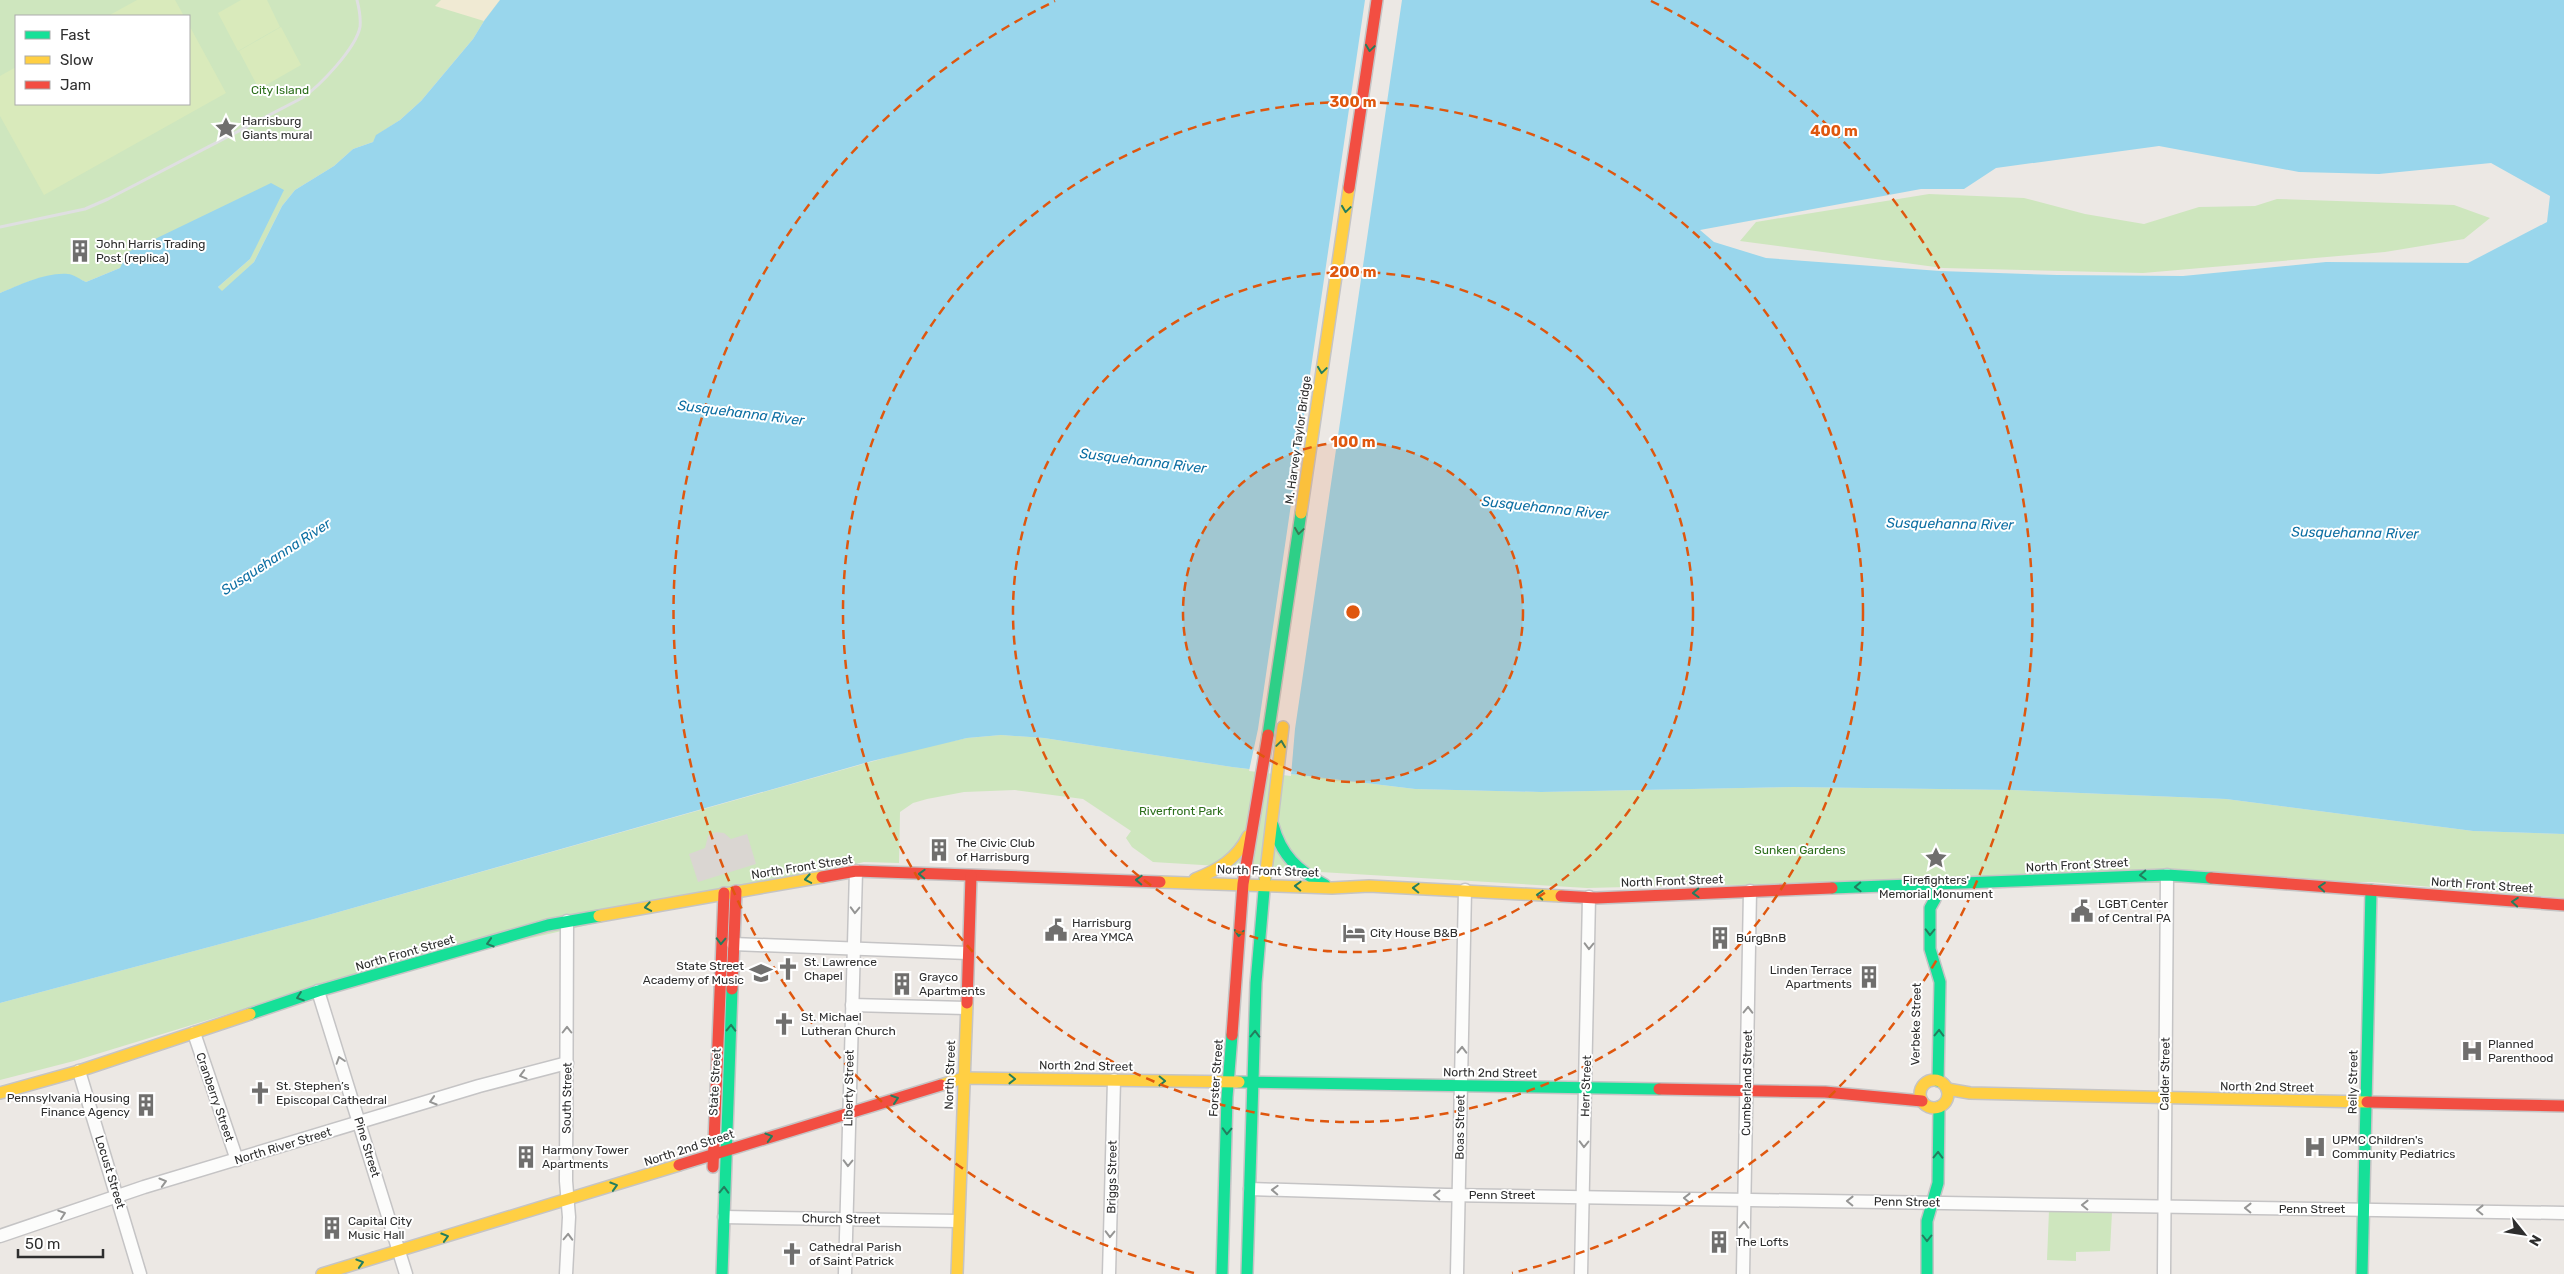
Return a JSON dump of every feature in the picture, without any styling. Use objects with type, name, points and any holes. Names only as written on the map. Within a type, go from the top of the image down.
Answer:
[{"type":"main road","name":"M. Harvey Taylor Bridge","points":[[1243,884],[1259,790],[1377,0]]},
{"type":"main road","points":[[1247,1274],[1256,983],[1271,816],[1284,719]]},
{"type":"main road","points":[[1271,816],[1275,836],[1285,857],[1299,871],[1332,888]]},
{"type":"main road","points":[[1188,882],[1216,870],[1231,860],[1242,847],[1254,822]]},
{"type":"main road","name":"North Front Street","points":[[0,1093],[79,1071],[318,991],[567,921],[856,871],[1332,888],[1465,890],[1589,898],[2167,875],[2564,905]]},
{"type":"main road","name":"North Street","points":[[956,1274],[971,876]]},
{"type":"main road","name":"Forster Street","points":[[1222,1274],[1229,1082],[1243,884]]},
{"type":"main road","name":"Verbeke Street","points":[[1935,884],[1935,899],[1940,908],[1940,948],[1934,966],[1940,982],[1928,1182],[1939,1221],[1938,1274]]},
{"type":"main road","name":"Reily Street","points":[[2362,1274],[2371,890]]},
{"type":"main road","name":"State Street","points":[[710,1274],[726,1150],[736,891]]},
{"type":"main road","name":"State Street","points":[[713,1182],[724,893]]},
{"type":"main road","name":"North 2nd Street","points":[[322,1274],[567,1201],[726,1150],[963,1078],[1747,1091],[1877,1096],[1970,1093],[2164,1099],[2564,1106]]},
{"type":"main road","points":[[1927,1274],[1927,1221],[1934,1202]]},
{"type":"main road","name":"State Street","points":[[718,1218],[722,1274]]},
{"type":"street","name":"Liberty Street","points":[[845,1274],[856,871]]},
{"type":"street","name":"Calder Street","points":[[2164,1274],[2167,875]]},
{"type":"street","name":"Boas Street","points":[[1457,1274],[1465,890]]},
{"type":"street","name":"Cumberland Street","points":[[1742,1274],[1750,891]]},
{"type":"street","name":"Herr Street","points":[[1581,1274],[1589,898]]},
{"type":"street","name":"South Street","points":[[566,1274],[567,921]]},
{"type":"street","points":[[733,944],[968,952]]},
{"type":"street","name":"Pine Street","points":[[318,991],[406,1274]]},
{"type":"street","points":[[852,1004],[966,1008]]},
{"type":"street","name":"Cranberry Street","points":[[194,1033],[237,1160]]},
{"type":"street","name":"North River Street","points":[[0,1236],[117,1196],[479,1086],[567,1063]]},
{"type":"street","name":"Locust Street","points":[[79,1071],[140,1274]]},
{"type":"street","name":"Briggs Street","points":[[1109,1274],[1114,1080]]},
{"type":"street","name":"Penn Street","points":[[1250,1189],[1459,1195],[2564,1213]]},
{"type":"street","name":"Church Street","points":[[718,1218],[958,1221]]},
{"type":"green space","name":"City Island","points":[[0,0],[500,0],[473,39],[421,101],[400,120],[377,135],[373,142],[353,149],[334,166],[295,190],[282,206],[254,262],[222,292],[218,287],[250,259],[271,184],[120,268],[86,282],[67,274],[30,281],[0,293]]},
{"type":"green space","points":[[137,0],[175,0],[183,15],[110,15]]},
{"type":"green space","points":[[241,0],[267,0],[280,27],[238,51],[218,13]]},
{"type":"green space","points":[[190,27],[226,93],[44,195],[0,116],[0,76],[15,68],[15,105],[190,105]]},
{"type":"green space","points":[[281,27],[301,65],[259,89],[239,51]]},
{"type":"green space","points":[[1929,194],[2024,198],[2085,214],[2144,224],[2199,207],[2255,206],[2277,199],[2454,205],[2490,218],[2464,239],[2385,252],[2143,273],[1943,268],[1740,241],[1756,222]]},
{"type":"green space","name":"Riverfront Park","points":[[1001,735],[1044,738],[1232,767],[1415,789],[1541,792],[1794,787],[2011,790],[2226,799],[2473,831],[2564,834],[2564,898],[2372,882],[1706,885],[1587,888],[1153,862],[1132,847],[1126,838],[1131,831],[1083,799],[1015,790],[964,792],[913,803],[900,812],[899,863],[864,862],[316,987],[74,1061],[0,1080],[0,1003],[314,919],[920,748],[967,738]]},
{"type":"green space","points":[[2049,1210],[2112,1212],[2110,1251],[2076,1252],[2076,1261],[2047,1260]]},
{"type":"sand","points":[[441,0],[500,0],[484,21],[435,6]]},
{"type":"shaded area","points":[[716,832],[724,833],[731,839],[747,834],[756,864],[698,882],[689,854],[705,848],[708,836]]},
{"type":"water","name":"Susquehanna River","points":[[500,0],[2564,0],[2564,834],[2473,831],[2226,799],[2011,790],[1794,787],[1541,792],[1415,789],[1232,767],[1044,738],[1001,735],[967,738],[872,761],[314,919],[0,1003],[0,293],[51,275],[70,274],[86,282],[120,268],[128,252],[271,183],[284,190],[250,259],[218,287],[222,291],[254,262],[282,206],[295,190],[334,166],[353,149],[373,142],[376,135],[400,120],[421,101],[473,39]],"holes":[[[2159,146],[2299,172],[2379,174],[2491,163],[2550,196],[2547,222],[2468,263],[2326,262],[2183,276],[2057,275],[1940,271],[1766,258],[1714,242],[1700,230],[1921,189],[1964,189],[1996,168]]]},
{"type":"pier","points":[[1365,0],[1402,0],[1295,729],[1291,776],[1249,771],[1258,729]]},
{"type":"railway","points":[[0,227],[85,209],[108,199],[302,98],[327,76],[352,45],[360,27],[357,0]]},
{"type":"traffic: fast","points":[[1268,735],[1301,513]]},
{"type":"traffic: fast","points":[[1273,825],[1276,836],[1292,861],[1315,880],[1325,885]]},
{"type":"traffic: fast","points":[[1832,888],[2167,875],[2211,878]]},
{"type":"traffic: fast","points":[[1247,1274],[1256,983],[1265,879]]},
{"type":"traffic: fast","points":[[1935,884],[1935,899],[1930,908],[1930,949],[1940,982],[1938,1081]]},
{"type":"traffic: fast","points":[[2362,1274],[2371,890]]},
{"type":"traffic: fast","points":[[250,1014],[318,991],[548,925],[599,916]]},
{"type":"traffic: fast","points":[[722,1274],[732,989]]},
{"type":"traffic: fast","points":[[1222,1274],[1227,1097],[1232,1035]]},
{"type":"traffic: fast","points":[[1239,1082],[1659,1089]]},
{"type":"traffic: fast","points":[[1927,1274],[1927,1221],[1938,1183],[1939,1107]]},
{"type":"traffic: slow","points":[[1301,513],[1349,188]]},
{"type":"traffic: slow","points":[[1265,879],[1283,727]]},
{"type":"traffic: slow","points":[[1195,879],[1226,863],[1244,844],[1248,836]]},
{"type":"traffic: slow","points":[[599,916],[822,877]]},
{"type":"traffic: slow","points":[[1160,882],[1332,888],[1369,886],[1561,896]]},
{"type":"traffic: slow","points":[[957,1274],[967,1003]]},
{"type":"traffic: slow","points":[[0,1093],[79,1071],[250,1014]]},
{"type":"traffic: slow","points":[[941,1085],[963,1078],[1239,1082]]},
{"type":"traffic: slow","points":[[1934,1080],[1944,1084],[1948,1094],[1944,1104],[1934,1108],[1924,1104],[1920,1094],[1924,1084],[1934,1080]]},
{"type":"traffic: slow","points":[[1947,1089],[1970,1093],[2367,1102]]},
{"type":"traffic: slow","points":[[322,1274],[679,1165]]},
{"type":"traffic: jam","points":[[1349,188],[1377,0]]},
{"type":"traffic: jam","points":[[1232,1035],[1243,884],[1268,735]]},
{"type":"traffic: jam","points":[[822,877],[856,871],[1160,882]]},
{"type":"traffic: jam","points":[[967,1003],[971,876]]},
{"type":"traffic: jam","points":[[2211,878],[2564,905]]},
{"type":"traffic: jam","points":[[1561,896],[1596,898],[1832,888]]},
{"type":"traffic: jam","points":[[732,989],[736,891]]},
{"type":"traffic: jam","points":[[713,1167],[724,893]]},
{"type":"traffic: jam","points":[[679,1165],[941,1085]]},
{"type":"traffic: jam","points":[[1659,1089],[1825,1092],[1922,1101]]},
{"type":"traffic: jam","points":[[2367,1102],[2564,1106]]},
{"type":"place","name":"Harrisburg Giants mural","points":[[226,128]]},
{"type":"place","name":"John Harris Trading Post (replica)","points":[[80,251]]},
{"type":"place","name":"The Civic Club of Harrisburg","points":[[939,850]]},
{"type":"place","name":"Firefighters' Memorial Monument","points":[[1936,858]]},
{"type":"place","name":"LGBT Center of Central PA","points":[[2082,911]]},
{"type":"place","name":"Harrisburg Area YMCA","points":[[1056,930]]},
{"type":"place","name":"City House B&B","points":[[1354,933]]},
{"type":"place","name":"BurgBnB","points":[[1720,938]]},
{"type":"place","name":"St. Lawrence Chapel","points":[[788,969]]},
{"type":"place","name":"State Street Academy of Music","points":[[761,973]]},
{"type":"place","name":"Linden Terrace Apartments","points":[[1869,977]]},
{"type":"place","name":"Grayco Apartments","points":[[902,984]]},
{"type":"place","name":"St. Michael Lutheran Church","points":[[784,1024]]},
{"type":"place","name":"Planned Parenthood","points":[[2472,1051]]},
{"type":"place","name":"St. Stephen’s Episcopal Cathedral","points":[[260,1093]]},
{"type":"place","name":"Pennsylvania Housing Finance Agency","points":[[146,1105]]},
{"type":"place","name":"UPMC Children's Community Pediatrics","points":[[2315,1147]]},
{"type":"place","name":"Harmony Tower Apartments","points":[[526,1157]]},
{"type":"place","name":"Capital City Music Hall","points":[[332,1228]]},
{"type":"place","name":"The Lofts","points":[[1719,1242]]},
{"type":"place","name":"Cathedral Parish of Saint Patrick","points":[[792,1254]]},
{"type":"park label","name":"Sunken Gardens","points":[[1800,850]]}]
